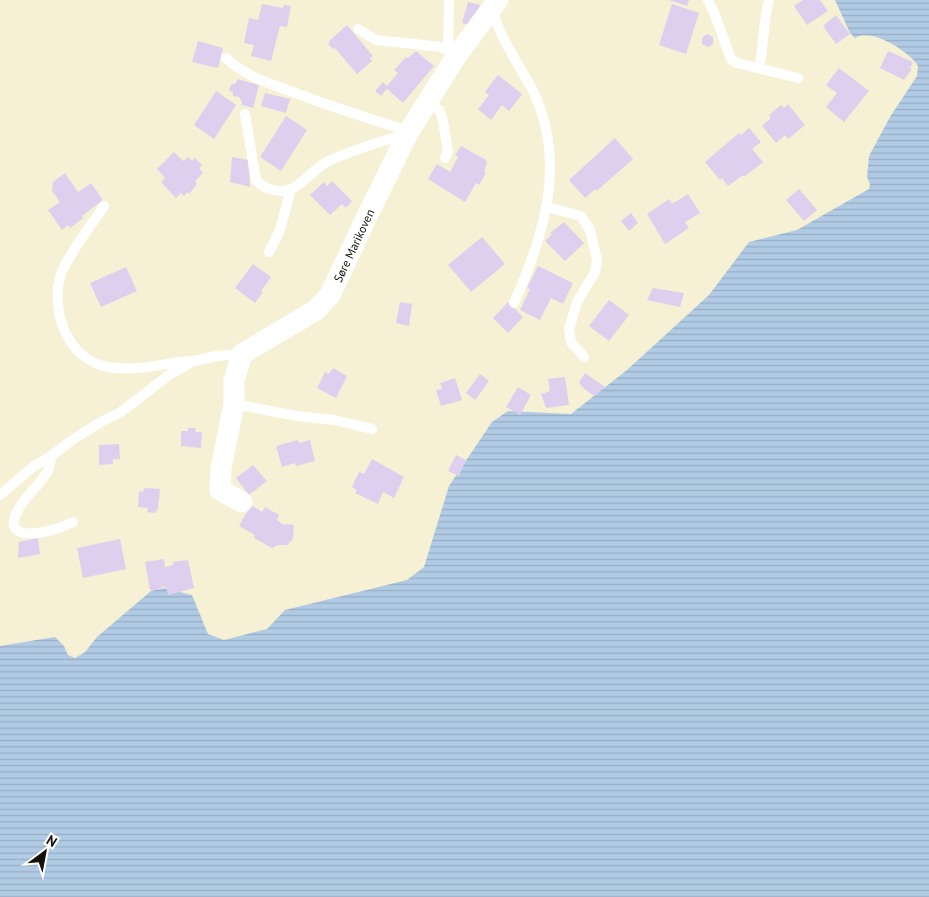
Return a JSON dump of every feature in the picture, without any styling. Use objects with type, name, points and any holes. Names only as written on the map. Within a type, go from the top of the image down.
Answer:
[{"type":"street","name":"Søre Marikoven","points":[[242,354],[316,310],[327,299],[408,133],[427,102],[452,52],[496,4]]},
{"type":"street","points":[[242,354],[234,381],[234,404],[221,468],[220,490],[242,502]]},
{"type":"lane","points":[[358,30],[376,40],[452,52],[449,0]]},
{"type":"lane","points":[[708,0],[716,15],[731,59],[737,63],[798,78]]},
{"type":"lane","points":[[759,68],[764,44],[765,15],[769,0]]},
{"type":"lane","name":"Søre Marikoven","points":[[496,4],[495,17],[513,58],[537,100],[543,118],[550,170],[550,190],[546,215],[526,275],[514,303]]},
{"type":"lane","points":[[226,58],[243,72],[270,84],[399,128],[408,133]]},
{"type":"lane","points":[[427,102],[439,110],[442,116],[448,151],[445,158]]},
{"type":"lane","points":[[245,114],[256,180],[268,190],[292,189]]},
{"type":"lane","points":[[269,252],[280,230],[292,189],[322,164],[408,133]]},
{"type":"lane","name":"Søre Marikoven","points":[[104,206],[60,276],[58,306],[60,319],[73,346],[82,356],[92,362],[114,368],[138,369],[174,362],[242,354]]},
{"type":"lane","points":[[547,207],[581,216],[590,230],[596,260],[595,272],[577,302],[569,329],[572,342],[584,356]]},
{"type":"lane","name":"Søre Marikoven","points":[[0,494],[33,467],[52,456],[72,440],[121,412],[169,375],[194,361]]},
{"type":"lane","points":[[234,404],[297,416],[334,420],[372,429]]},
{"type":"lane","name":"Søre Marikoven","points":[[52,456],[47,472],[36,488],[12,511],[8,519],[9,524],[12,529],[30,534],[54,530],[73,522]]},
{"type":"water","points":[[835,0],[929,0],[929,897],[0,897],[0,646],[55,637],[64,646],[68,655],[75,658],[85,652],[97,637],[151,591],[164,588],[192,595],[208,634],[224,640],[267,629],[285,610],[407,580],[424,567],[449,486],[492,422],[508,411],[571,414],[627,370],[709,295],[749,242],[797,230],[869,189],[870,184],[867,177],[869,156],[890,117],[917,76],[918,66],[914,60],[899,48],[880,38],[862,35],[855,38],[850,33]]},
{"type":"building","points":[[669,0],[689,0],[687,6]]},
{"type":"building","points":[[803,0],[820,0],[828,11],[807,25],[794,6]]},
{"type":"building","points":[[468,2],[480,5],[473,26],[462,23]]},
{"type":"building","points":[[262,4],[283,8],[284,5],[291,6],[287,27],[280,26],[271,61],[251,56],[254,45],[244,43],[249,18],[258,20]]},
{"type":"building","points":[[672,4],[699,13],[686,54],[659,45]]},
{"type":"building","points":[[836,15],[850,34],[836,44],[823,26]]},
{"type":"building","points":[[347,25],[373,56],[370,58],[372,61],[357,74],[335,48],[333,49],[328,44]]},
{"type":"building","points":[[707,34],[713,37],[713,44],[708,47],[702,44],[702,38]]},
{"type":"building","points":[[198,41],[223,48],[218,68],[192,62]]},
{"type":"building","points":[[416,51],[434,66],[403,103],[387,89],[381,96],[375,91],[383,82],[387,86],[398,73],[394,70],[406,57],[408,58]]},
{"type":"building","points":[[888,51],[913,62],[910,69],[912,69],[904,80],[880,68]]},
{"type":"building","points":[[839,68],[869,91],[844,122],[826,107],[837,93],[826,85]]},
{"type":"building","points":[[498,75],[522,94],[509,111],[502,105],[491,120],[478,109],[489,95],[485,92]]},
{"type":"building","points":[[237,79],[259,85],[253,108],[242,105],[239,97],[233,96],[233,93],[229,90],[231,85],[236,83]]},
{"type":"building","points":[[216,91],[236,105],[214,139],[194,125]]},
{"type":"building","points":[[265,93],[290,99],[286,113],[261,106]]},
{"type":"building","points":[[788,104],[805,125],[788,139],[785,135],[776,143],[762,126],[771,118],[769,115],[781,105],[784,108]]},
{"type":"building","points":[[286,116],[307,130],[281,171],[260,157]]},
{"type":"building","points":[[749,128],[761,142],[752,149],[763,162],[744,177],[743,175],[728,186],[722,178],[720,180],[705,162],[739,133],[741,135]]},
{"type":"building","points":[[615,138],[633,159],[598,190],[594,190],[585,198],[569,180]]},
{"type":"building","points":[[461,146],[487,162],[484,172],[486,173],[479,185],[476,183],[465,202],[428,179],[437,164],[450,172],[458,157],[455,155]]},
{"type":"building","points":[[174,152],[183,161],[188,157],[192,161],[195,158],[202,165],[199,168],[203,173],[195,181],[197,184],[189,194],[188,192],[184,196],[181,193],[176,198],[161,182],[165,178],[157,169]]},
{"type":"building","points":[[232,157],[248,160],[250,187],[230,182]]},
{"type":"building","points":[[65,173],[78,192],[91,183],[103,200],[70,228],[68,225],[62,230],[48,210],[60,202],[52,191],[53,182]]},
{"type":"building","points":[[332,181],[352,201],[346,208],[342,204],[330,215],[310,195],[324,182],[327,186]]},
{"type":"building","points":[[799,189],[817,210],[804,221],[786,200]]},
{"type":"building","points":[[688,194],[700,213],[685,222],[689,228],[665,244],[647,214],[669,199],[672,204]]},
{"type":"building","points":[[631,213],[638,223],[629,231],[621,221]]},
{"type":"building","points":[[564,222],[584,243],[565,261],[545,241],[552,234],[550,233]]},
{"type":"building","points":[[482,237],[505,264],[471,292],[448,265]]},
{"type":"building","points":[[253,264],[271,277],[255,303],[235,288]]},
{"type":"building","points":[[538,266],[573,283],[563,304],[551,298],[540,320],[520,310],[530,289],[527,288]]},
{"type":"building","points":[[126,267],[137,291],[101,307],[90,283]]},
{"type":"building","points":[[653,288],[684,293],[680,307],[647,300]]},
{"type":"building","points":[[609,300],[629,315],[609,341],[589,326]]},
{"type":"building","points":[[400,302],[412,304],[409,326],[396,323]]},
{"type":"building","points":[[508,302],[523,317],[508,333],[493,318]]},
{"type":"building","points":[[333,368],[347,376],[336,398],[317,388],[325,372],[329,374]]},
{"type":"building","points":[[585,373],[605,387],[594,396],[582,387],[579,382]]},
{"type":"building","points":[[480,374],[489,381],[475,400],[466,393]]},
{"type":"building","points":[[565,377],[569,405],[546,408],[541,394],[550,391],[548,379]]},
{"type":"building","points":[[455,378],[462,400],[441,406],[436,390],[442,389],[440,383]]},
{"type":"building","points":[[518,387],[531,395],[520,415],[506,407]]},
{"type":"building","points":[[188,428],[196,428],[195,432],[202,432],[201,448],[181,446],[181,431],[188,431]]},
{"type":"building","points":[[298,440],[299,443],[310,440],[315,461],[296,466],[295,463],[282,467],[276,446]]},
{"type":"building","points":[[119,444],[120,459],[113,459],[113,464],[99,465],[99,445]]},
{"type":"building","points":[[456,455],[466,460],[459,476],[448,471]]},
{"type":"building","points":[[372,459],[404,477],[394,498],[383,492],[378,504],[355,493],[357,490],[352,487],[359,472],[364,474]]},
{"type":"building","points":[[253,465],[267,481],[249,495],[236,478]]},
{"type":"building","points":[[144,488],[160,489],[156,513],[147,512],[148,508],[138,507],[139,491],[143,492]]},
{"type":"building","points":[[251,505],[262,512],[265,507],[279,515],[277,520],[284,525],[294,525],[293,539],[287,545],[278,545],[272,548],[254,538],[255,535],[239,526]]},
{"type":"building","points":[[38,538],[40,554],[18,558],[19,542]]},
{"type":"building","points":[[120,539],[126,569],[83,578],[77,548]]},
{"type":"building","points":[[164,559],[165,567],[173,565],[173,562],[188,560],[194,588],[168,595],[166,587],[161,587],[161,590],[150,590],[145,562]]}]
